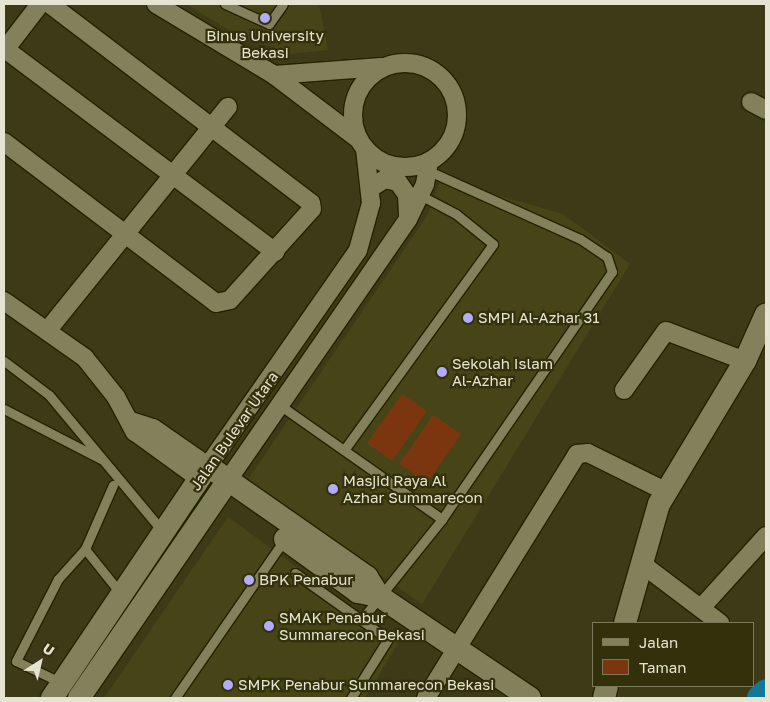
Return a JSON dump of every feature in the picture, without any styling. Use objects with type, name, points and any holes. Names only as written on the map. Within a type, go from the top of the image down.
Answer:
[{"type":"street","points":[[40,4],[4,50],[275,252]]},
{"type":"street","points":[[4,142],[219,304],[228,301],[311,211],[312,205],[50,4]]},
{"type":"street","points":[[163,6],[274,75],[361,144],[395,167],[429,166],[446,148],[454,132],[457,115],[452,93],[428,68],[406,63],[383,67],[274,75]]},
{"type":"street","points":[[361,144],[352,114],[358,91],[383,67]]},
{"type":"street","points":[[47,331],[228,107]]},
{"type":"street","name":"Jalan Bulevar Utara","points":[[57,691],[163,532],[352,262],[368,224],[372,187],[361,144]]},
{"type":"street","name":"Jalan Bulevar Utara","points":[[79,698],[408,219],[420,194],[429,166]]},
{"type":"street","points":[[372,187],[391,180],[404,188],[408,219]]},
{"type":"street","points":[[4,301],[92,366],[132,420],[135,432],[204,473],[367,578],[379,596]]},
{"type":"street","points":[[625,622],[665,491],[745,361],[766,314]]},
{"type":"street","points":[[624,390],[666,331],[745,361]]},
{"type":"street","points":[[426,698],[460,648],[577,454],[588,453],[665,491]]},
{"type":"street","points":[[224,486],[285,539],[358,592],[379,596],[460,648],[517,694]]},
{"type":"street","points":[[701,608],[766,536]]},
{"type":"street","points":[[642,564],[719,622]]},
{"type":"lane","points":[[225,4],[269,24],[283,4]]},
{"type":"lane","points":[[362,619],[442,519],[612,272],[607,257],[580,239],[429,166]]},
{"type":"lane","points":[[344,450],[493,244],[456,214],[420,194]]},
{"type":"lane","points":[[4,361],[44,391],[163,532]]},
{"type":"lane","points":[[280,406],[442,519]]},
{"type":"lane","points":[[4,409],[105,461]]},
{"type":"lane","points":[[57,691],[16,661],[58,579],[85,549],[114,485]]},
{"type":"lane","points":[[175,698],[285,539]]},
{"type":"lane","points":[[85,549],[121,594]]},
{"type":"lane","points":[[295,573],[386,636],[388,644],[351,698]]},
{"type":"shaded area","name":"Binus University Bekasi","points":[[186,4],[319,4],[328,50],[291,54],[232,32]]},
{"type":"shaded area","name":"Sekolah Islam Al-Azhar","points":[[441,179],[563,214],[630,264],[422,604],[247,481],[427,216]]},
{"type":"shaded area","name":"BPK Penabur","points":[[228,517],[399,642],[365,698],[104,698]]},
{"type":"green space","points":[[402,394],[427,411],[392,461],[367,443]]},
{"type":"green space","points":[[433,415],[461,434],[427,483],[399,464]]},
{"type":"waterway","points":[[760,698],[766,692]]},
{"type":"place","name":"Binus University Bekasi","points":[[265,18]]},
{"type":"place","name":"SMPI Al-Azhar 31","points":[[468,318]]},
{"type":"place","name":"Sekolah Islam Al-Azhar","points":[[442,372]]},
{"type":"place","name":"Masjid Raya Al Azhar Summarecon","points":[[333,489]]},
{"type":"place","name":"BPK Penabur","points":[[249,580]]},
{"type":"place","name":"SMAK Penabur Summarecon Bekasi","points":[[269,626]]},
{"type":"place","name":"SMPK Penabur Summarecon Bekasi","points":[[228,685]]}]
